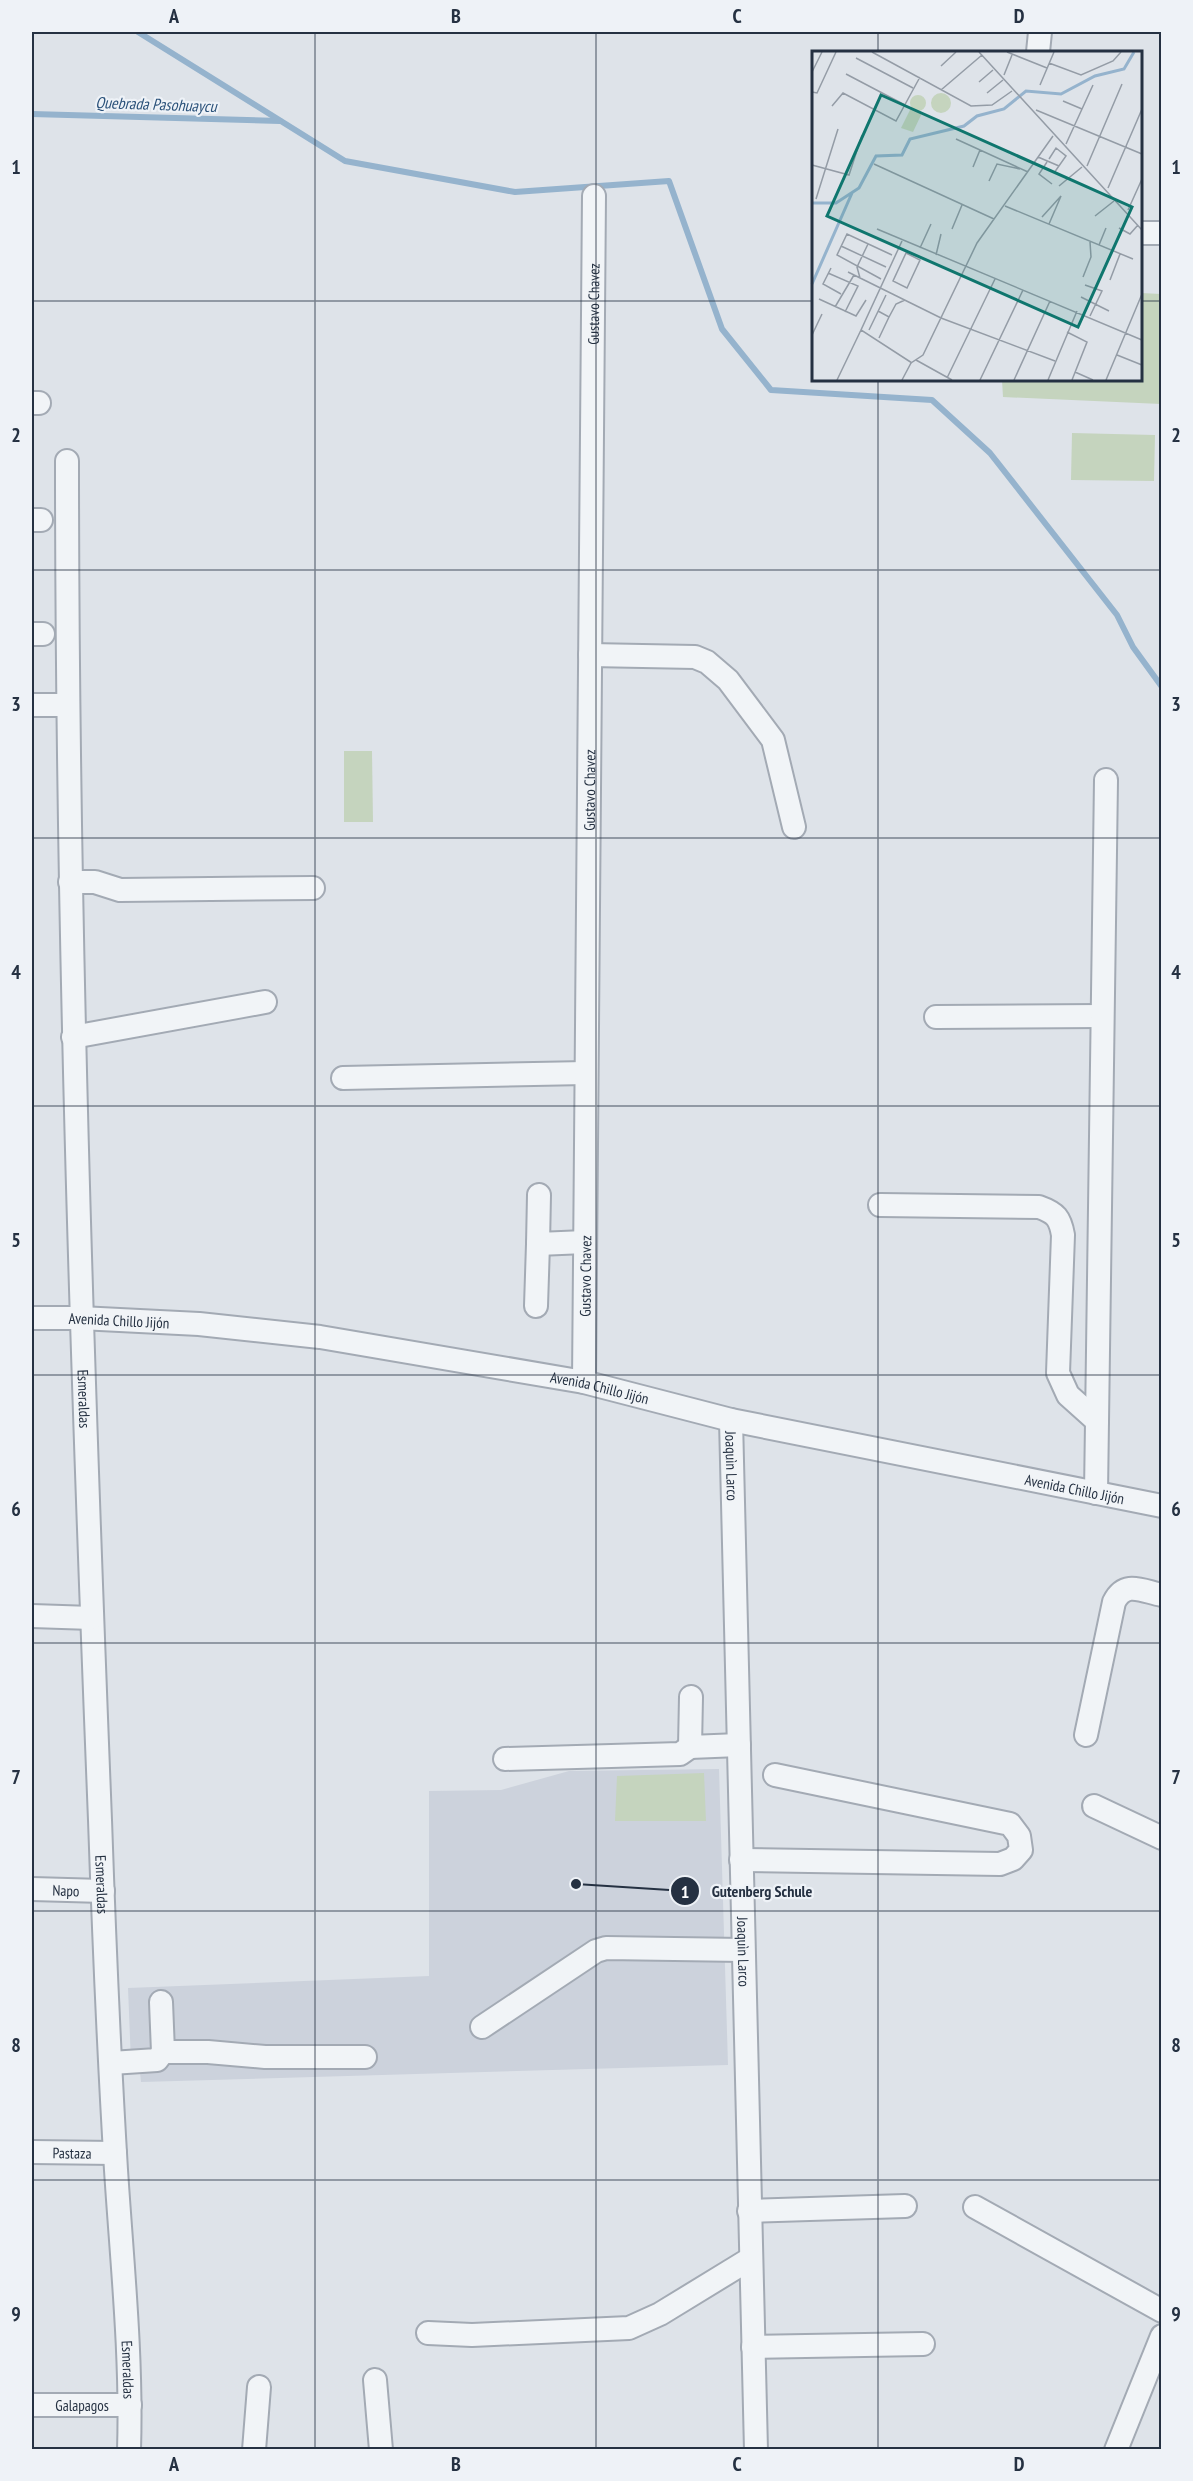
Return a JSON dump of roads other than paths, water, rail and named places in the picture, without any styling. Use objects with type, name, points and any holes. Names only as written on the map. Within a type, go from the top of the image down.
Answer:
[{"type":"street","points":[[1038,51],[1040,32]]},
{"type":"street","name":"Gustavo Chavez","points":[[584,1382],[594,196]]},
{"type":"street","points":[[1142,233],[1161,234]]},
{"type":"street","name":"Esmeraldas","points":[[67,461],[67,705],[80,1318],[115,2153],[130,2405],[129,2450]]},
{"type":"street","points":[[590,655],[695,657],[717,669],[774,740],[794,827]]},
{"type":"street","points":[[32,705],[67,705]]},
{"type":"street","points":[[1096,1493],[1106,780]]},
{"type":"street","points":[[70,882],[95,882],[120,890],[313,888]]},
{"type":"street","points":[[73,1037],[265,1002]]},
{"type":"street","points":[[936,1017],[1102,1016]]},
{"type":"street","points":[[343,1078],[586,1073]]},
{"type":"street","points":[[536,1306],[539,1195]]},
{"type":"street","points":[[880,1205],[1039,1207],[1053,1212],[1061,1221],[1063,1235],[1058,1373],[1068,1395],[1097,1421]]},
{"type":"street","points":[[538,1244],[585,1242]]},
{"type":"street","name":"Avenida Chillo Jijón","points":[[32,1318],[199,1324],[320,1337],[584,1382],[731,1420],[1161,1506]]},
{"type":"street","name":"Joaquìn Larco","points":[[731,1420],[756,2450]]},
{"type":"street","points":[[1086,1734],[1118,1594],[1130,1588],[1161,1595]]},
{"type":"street","points":[[32,1616],[92,1618]]},
{"type":"street","points":[[690,1747],[691,1698]]},
{"type":"street","points":[[505,1759],[680,1754],[690,1747],[739,1745]]},
{"type":"street","points":[[741,1860],[1000,1864],[1013,1859],[1021,1850],[1019,1836],[1010,1824],[774,1774]]},
{"type":"street","points":[[1095,1806],[1161,1838]]},
{"type":"street","name":"Napo","points":[[32,1889],[103,1891]]},
{"type":"street","points":[[482,2027],[596,1951],[606,1948],[743,1950]]},
{"type":"street","points":[[111,2063],[157,2060],[163,2052],[161,2002]]},
{"type":"street","points":[[163,2052],[208,2052],[265,2057],[365,2057]]},
{"type":"street","name":"Pastaza","points":[[32,2152],[115,2153]]},
{"type":"street","points":[[749,2211],[905,2206]]},
{"type":"street","points":[[975,2207],[1161,2311]]},
{"type":"street","points":[[428,2333],[472,2335],[629,2328],[660,2314],[750,2259]]},
{"type":"street","points":[[1116,2450],[1161,2336]]},
{"type":"street","points":[[753,2347],[923,2344]]},
{"type":"street","points":[[375,2380],[381,2450]]},
{"type":"street","points":[[254,2450],[259,2387]]},
{"type":"street","name":"Galapagos","points":[[32,2405],[130,2405]]},
{"type":"waterway","points":[[138,32],[345,161],[515,192],[669,181],[722,329],[771,390],[932,400],[990,453],[1117,615],[1133,647],[1162,687]]},
{"type":"waterway","name":"Quebrada Pasohuaycu","points":[[32,114],[280,121]]},
{"type":"place","name":"Gutenberg Schule","points":[[576,1884]]}]
